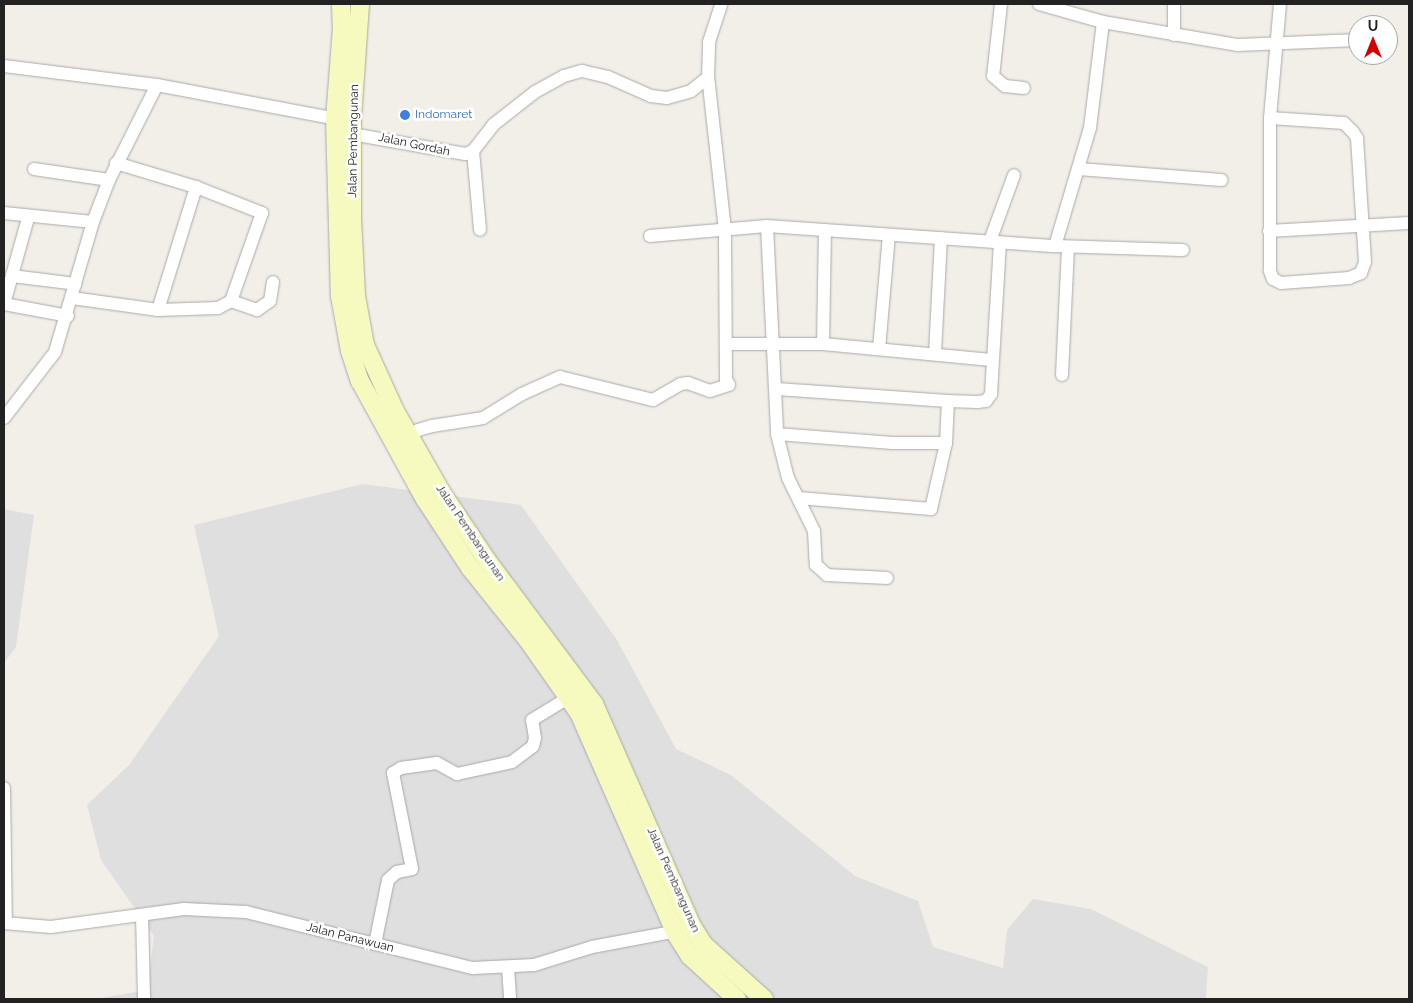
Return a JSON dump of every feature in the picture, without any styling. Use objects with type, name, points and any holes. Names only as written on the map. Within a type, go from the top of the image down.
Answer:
[{"type":"main road","name":"Jalan Pembangunan","points":[[341,4],[350,37]]},
{"type":"main road","name":"Jalan Pembangunan","points":[[360,4],[350,37],[343,127],[340,296],[350,351],[378,416],[424,499],[594,704],[692,926],[704,945],[764,999]]},
{"type":"main road","name":"Jalan Pembangunan","points":[[343,127],[356,296],[365,345],[410,438],[493,582],[568,698],[604,766],[676,934],[690,956],[737,999]]},
{"type":"main road","points":[[378,416],[394,408]]},
{"type":"street","points":[[410,438],[418,430],[432,426],[483,418],[522,394],[560,377],[653,400],[681,384],[718,390],[729,384],[726,380],[725,230],[708,77],[709,42],[722,4]]},
{"type":"street","points":[[1001,4],[993,76],[1005,86],[1024,88]]},
{"type":"street","points":[[1039,4],[1103,22],[1238,45],[1348,41]]},
{"type":"street","points":[[1174,4],[1174,35]]},
{"type":"street","points":[[1270,118],[1350,126],[1357,138],[1361,226],[1365,262],[1362,273],[1349,278],[1281,283],[1273,279],[1270,271],[1270,118],[1280,4]]},
{"type":"street","points":[[1055,246],[1090,128],[1103,22]]},
{"type":"street","name":"Jalan Gordah","points":[[4,66],[157,85],[454,154],[473,151]]},
{"type":"street","points":[[480,230],[473,151],[493,125],[535,92],[564,76],[593,72],[651,96],[667,98],[691,91],[708,77]]},
{"type":"street","points":[[4,418],[56,352],[68,316],[93,222],[116,163],[157,85]]},
{"type":"street","points":[[72,298],[158,310],[218,308],[231,301],[262,213],[196,188],[116,163]]},
{"type":"street","points":[[34,169],[109,180]]},
{"type":"street","points":[[1078,169],[1222,180]]},
{"type":"street","points":[[777,389],[977,402],[990,397],[995,242],[1014,174]]},
{"type":"street","points":[[158,310],[196,188]]},
{"type":"street","points":[[4,213],[28,218],[93,222]]},
{"type":"street","points":[[28,218],[4,304],[68,316]]},
{"type":"street","points":[[1269,231],[1409,223]]},
{"type":"street","points":[[766,226],[772,345],[777,389],[777,434],[788,478],[814,531],[816,566],[827,575],[887,578]]},
{"type":"street","points":[[650,236],[766,226],[1068,248],[1183,250]]},
{"type":"street","points":[[823,344],[825,230]]},
{"type":"street","points":[[879,349],[889,235]]},
{"type":"street","points":[[934,353],[941,238]]},
{"type":"street","points":[[1062,375],[1068,248]]},
{"type":"street","points":[[12,276],[76,284]]},
{"type":"street","points":[[231,301],[257,310],[264,308],[273,295],[273,282]]},
{"type":"street","points":[[726,344],[823,344],[934,353],[991,360]]},
{"type":"street","points":[[798,498],[928,510],[933,504],[946,443],[948,400]]},
{"type":"street","points":[[777,434],[893,443],[946,443]]},
{"type":"street","points":[[375,944],[388,880],[397,872],[412,869],[393,772],[400,768],[437,763],[457,774],[512,762],[535,742],[532,720],[568,698]]},
{"type":"street","points":[[4,788],[5,923]]},
{"type":"street","name":"Jalan Panawuan","points":[[5,923],[51,927],[184,909],[246,912],[473,968],[508,968],[534,965],[592,947],[676,934],[692,926]]},
{"type":"street","points":[[142,915],[144,999]]},
{"type":"street","points":[[508,968],[510,999]]},
{"type":"shaded area","points":[[363,484],[521,505],[617,640],[676,749],[731,775],[855,876],[918,901],[933,947],[1003,968],[1007,930],[1033,899],[1091,909],[1208,967],[1206,999],[95,999],[147,990],[154,936],[101,860],[87,805],[129,765],[219,636],[194,525]]},
{"type":"shaded area","points":[[4,509],[34,515],[16,647],[4,663]]},
{"type":"place","name":"Indomaret","points":[[405,115]]}]
